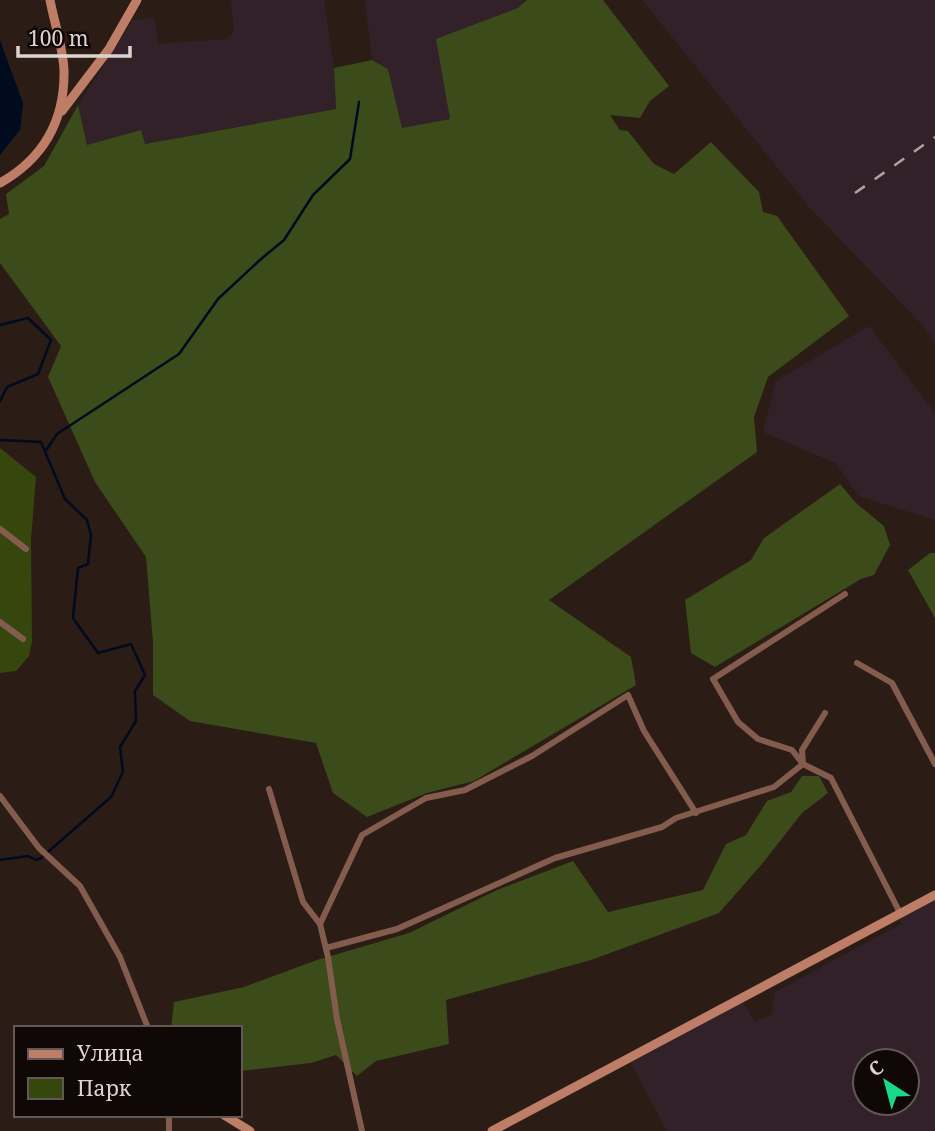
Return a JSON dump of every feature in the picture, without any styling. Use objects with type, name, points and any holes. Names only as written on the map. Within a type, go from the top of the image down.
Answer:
[{"type":"street","points":[[50,0],[64,68],[61,113]]},
{"type":"street","points":[[0,183],[21,171],[40,149],[61,113],[109,49],[137,0]]},
{"type":"street","points":[[0,529],[26,549]]},
{"type":"street","points":[[845,594],[713,679],[738,722],[758,740],[792,750],[803,764],[831,778],[900,913]]},
{"type":"street","points":[[0,622],[23,639]]},
{"type":"street","points":[[857,663],[892,683],[935,764]]},
{"type":"street","points":[[320,924],[362,835],[426,798],[465,790],[532,756],[628,695],[644,731],[696,813]]},
{"type":"street","points":[[803,764],[802,750],[825,713]]},
{"type":"street","points":[[326,948],[397,929],[555,859],[662,827],[676,818],[774,787],[803,764]]},
{"type":"street","points":[[269,789],[303,902],[320,924],[337,1019],[362,1131]]},
{"type":"street","points":[[0,796],[39,848],[80,886],[120,957],[147,1026]]},
{"type":"street","points":[[492,1131],[935,895]]},
{"type":"street","points":[[227,1117],[250,1131]]},
{"type":"shaded area","points":[[231,0],[324,0],[334,68],[336,109],[144,144],[140,131],[87,145],[78,105],[133,20],[155,18],[158,44],[227,39],[234,32]]},
{"type":"shaded area","points":[[365,0],[527,0],[518,8],[450,119],[402,128],[388,69],[372,60]]},
{"type":"shaded area","points":[[642,0],[935,0],[935,343],[925,328],[810,208]]},
{"type":"shaded area","points":[[869,326],[935,413],[935,520],[858,496],[837,464],[763,432],[776,381]]},
{"type":"shaded area","points":[[935,900],[935,1131],[667,1131],[631,1063],[743,1002],[755,1022],[772,1014],[775,992],[901,924],[900,918]]},
{"type":"green space","points":[[527,0],[603,0],[669,86],[650,101],[640,118],[610,115],[620,130],[628,131],[654,164],[674,174],[711,142],[759,192],[763,212],[777,216],[849,316],[768,377],[754,417],[757,452],[549,600],[631,657],[636,685],[474,781],[427,793],[367,817],[333,793],[316,743],[190,721],[153,695],[153,643],[146,557],[95,482],[48,377],[61,346],[0,263],[0,219],[9,214],[6,194],[44,166],[78,105],[87,145],[141,130],[145,144],[336,109],[334,68],[372,60],[388,69],[402,128],[450,119],[436,39],[518,8]]},
{"type":"green space","points":[[0,448],[36,477],[31,540],[32,641],[29,656],[16,671],[0,673]]},
{"type":"green space","points":[[840,484],[856,503],[884,526],[890,545],[874,575],[861,579],[715,667],[691,653],[685,600],[751,560],[764,538]]},
{"type":"green space","points":[[930,553],[935,553],[935,618],[908,570]]},
{"type":"green space","points":[[802,776],[819,776],[828,793],[802,813],[719,913],[591,960],[446,1000],[449,1044],[376,1061],[357,1076],[336,1055],[311,1063],[242,1071],[242,1026],[171,1026],[174,1002],[244,987],[317,960],[409,933],[497,890],[573,861],[608,912],[703,890],[726,844],[746,835],[767,801],[791,792]]},
{"type":"water","points":[[0,40],[23,103],[20,130],[0,155]]},
{"type":"waterway","points":[[45,452],[57,434],[179,354],[218,299],[284,240],[313,195],[350,159],[359,102]]},
{"type":"waterway","points":[[0,325],[28,318],[51,340],[38,374],[7,387],[0,401]]},
{"type":"waterway","points":[[0,440],[41,442],[65,499],[87,520],[91,535],[88,564],[78,568],[73,618],[98,653],[131,644],[145,675],[135,691],[136,721],[120,747],[123,772],[111,797],[41,858],[36,860],[28,856],[0,860]]},
{"type":"railway","points":[[855,193],[935,137]]}]
